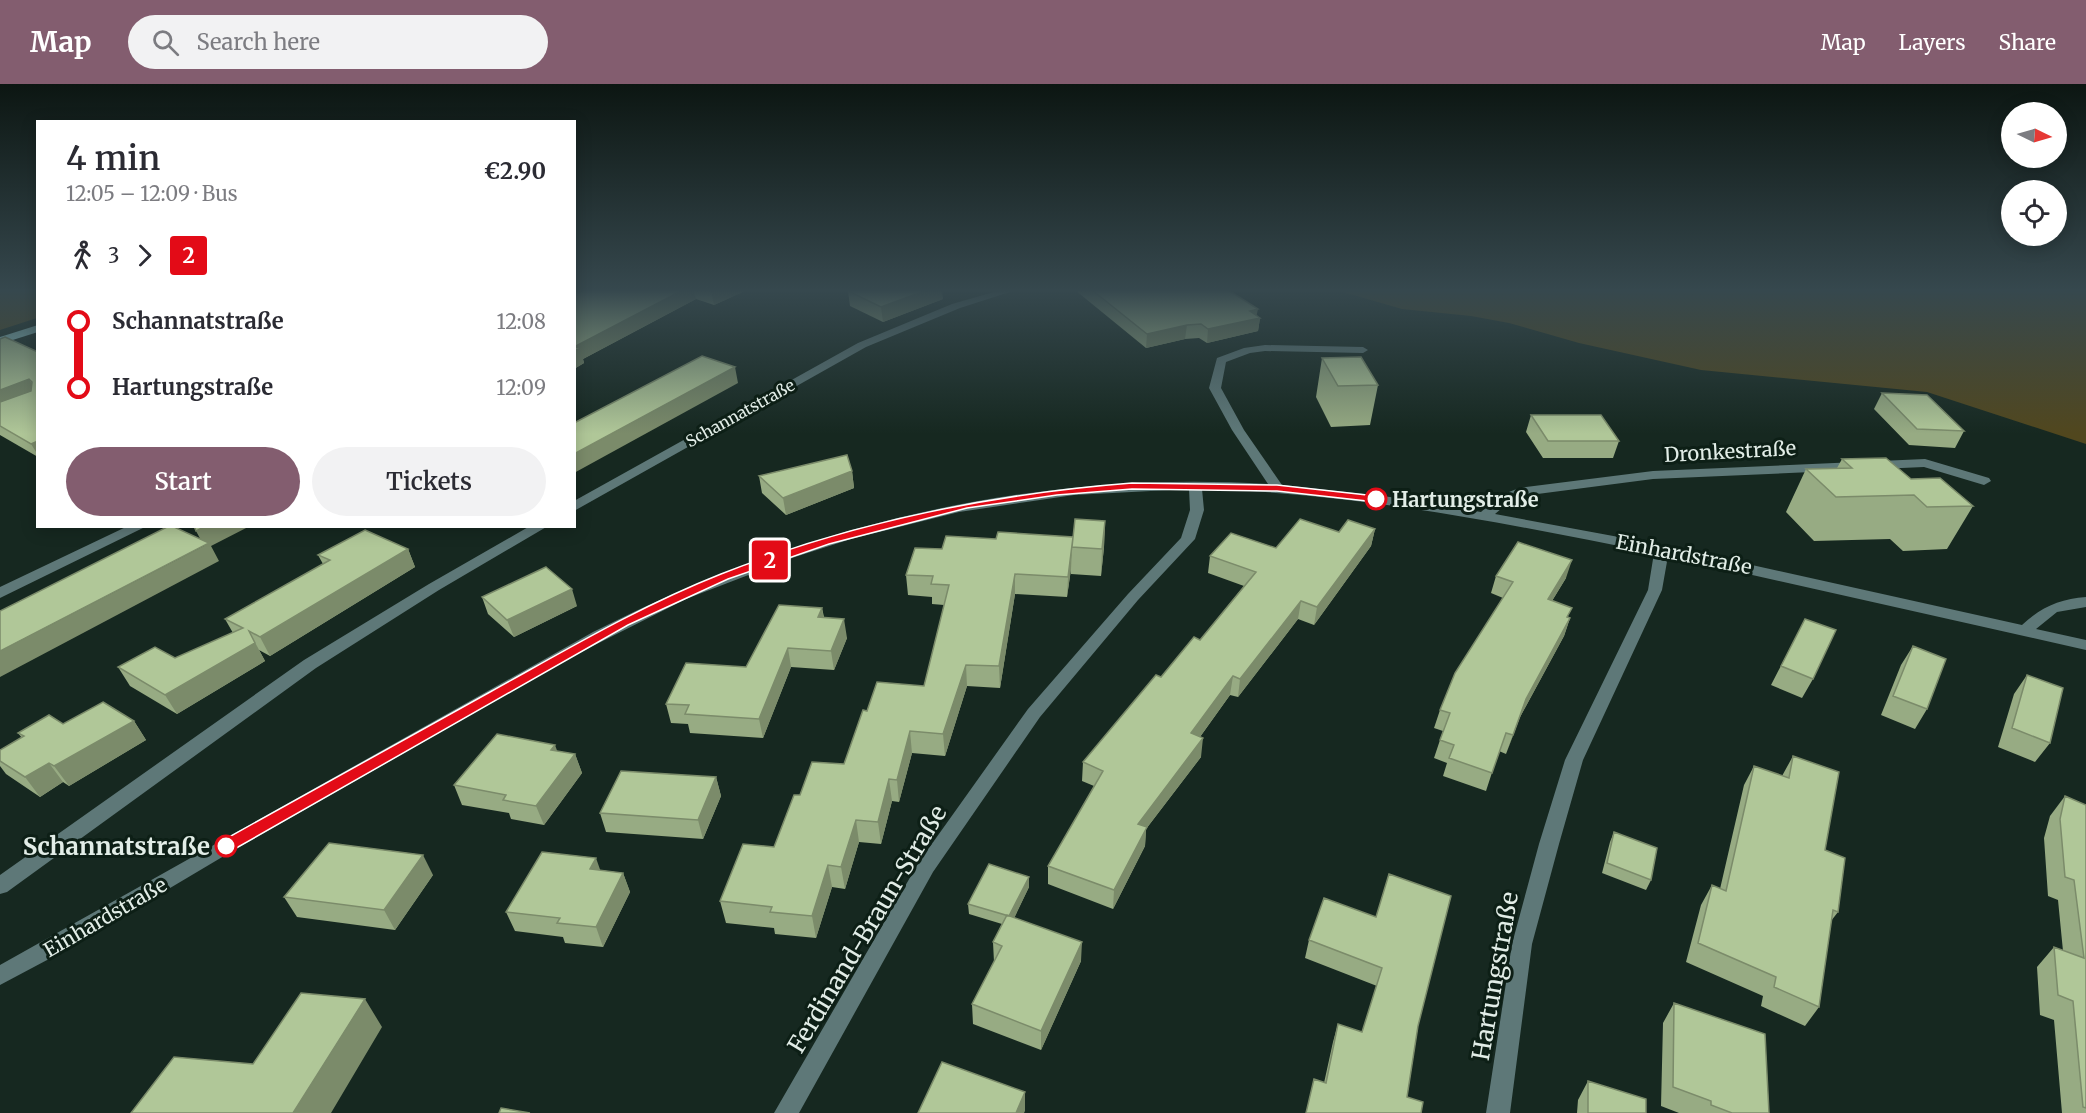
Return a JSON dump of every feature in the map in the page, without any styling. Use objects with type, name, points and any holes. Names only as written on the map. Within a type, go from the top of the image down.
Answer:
[{"type":"street","name":"Schannatstraße","points":[[576,506],[862,345],[879,338]]},
{"type":"street","points":[[1277,488],[1238,430],[1215,388],[1221,360],[1248,350],[1265,348],[1363,350]]},
{"type":"street","name":"Dronkestraße","points":[[1485,516],[1504,500],[1519,492],[1653,475],[1925,463],[1984,481]]},
{"type":"street","name":"Einhardstraße","points":[[0,976],[575,648],[654,608],[724,577],[835,538],[967,505],[1057,492],[1195,485],[1277,488],[1339,494],[1485,516],[1662,549],[2086,645]]},
{"type":"street","name":"Ferdinand-Braun-Straße","points":[[786,1113],[926,867],[1034,713],[1133,597],[1188,539],[1197,510],[1195,485]]},
{"type":"street","points":[[0,593],[136,528]]},
{"type":"street","points":[[0,886],[310,664],[435,587],[538,528]]},
{"type":"street","name":"Hartungstraße","points":[[1498,1113],[1522,944],[1549,844],[1574,760],[1655,590],[1662,549]]},
{"type":"street","points":[[2025,631],[2043,612],[2073,603],[2086,602]]},
{"type":"shaded area","points":[[1562,338],[2086,338],[2086,444],[1927,392],[1701,370]]},
{"type":"building","points":[[7,338],[36,351],[36,442],[31,444],[0,426],[0,402],[31,391],[32,382],[29,379],[0,390],[0,339]]},
{"type":"building","points":[[576,338],[591,338],[576,346]]},
{"type":"building","points":[[702,356],[735,367],[576,453],[576,422]]},
{"type":"building","points":[[1361,357],[1378,385],[1338,386],[1322,358]]},
{"type":"building","points":[[1882,393],[1927,395],[1964,431],[1917,429]]},
{"type":"building","points":[[1531,415],[1601,415],[1619,441],[1548,441]]},
{"type":"building","points":[[847,455],[852,471],[783,498],[759,476]]},
{"type":"building","points":[[1886,458],[1911,479],[1940,478],[1973,506],[1927,507],[1914,495],[1836,497],[1806,469],[1852,468],[1842,459]]},
{"type":"building","points":[[1075,519],[1105,521],[1102,549],[1072,547]]},
{"type":"building","points":[[1300,519],[1339,532],[1348,520],[1375,529],[1317,607],[1301,601],[1240,679],[1233,676],[1191,733],[1203,738],[1138,824],[1147,827],[1114,890],[1048,866],[1103,771],[1083,762],[1156,675],[1161,677],[1194,637],[1200,640],[1256,572],[1210,556],[1231,533],[1276,548]]},
{"type":"building","points":[[165,528],[176,528],[209,543],[0,651],[0,611]]},
{"type":"building","points":[[365,530],[408,549],[260,637],[249,631],[255,643],[165,695],[118,667],[155,647],[175,658],[243,628],[225,619],[330,560],[318,555]]},
{"type":"building","points":[[998,532],[1073,537],[1068,577],[1015,574],[999,666],[966,665],[943,734],[910,731],[897,780],[889,779],[878,822],[856,820],[841,867],[828,865],[812,916],[770,912],[772,907],[720,901],[743,844],[774,847],[794,795],[800,795],[812,762],[844,764],[863,710],[867,711],[877,682],[924,686],[949,585],[931,584],[933,576],[906,575],[915,548],[942,549],[946,536],[996,539]]},
{"type":"building","points":[[1518,542],[1572,560],[1548,599],[1572,608],[1567,617],[1570,618],[1526,699],[1513,735],[1506,733],[1492,773],[1449,758],[1454,745],[1440,740],[1450,713],[1440,710],[1455,673],[1513,582],[1496,576]]},
{"type":"building","points":[[546,567],[572,589],[507,620],[482,597]]},
{"type":"building","points":[[779,605],[822,608],[818,617],[844,619],[831,651],[788,648],[759,719],[685,714],[689,705],[666,704],[686,663],[746,667]]},
{"type":"building","points":[[1805,619],[1836,630],[1813,679],[1781,666]]},
{"type":"building","points":[[1913,646],[1946,659],[1927,709],[1893,696]]},
{"type":"building","points":[[2027,675],[2063,688],[2050,743],[2012,728]]},
{"type":"building","points":[[103,702],[134,721],[54,766],[49,763],[25,777],[0,761],[0,750],[24,736],[18,733],[49,715],[63,724]]},
{"type":"building","points":[[497,734],[555,745],[551,750],[575,754],[536,806],[503,800],[506,795],[454,785]]},
{"type":"building","points":[[1793,756],[1839,772],[1825,850],[1845,858],[1838,912],[1833,910],[1819,1007],[1774,987],[1776,977],[1698,943],[1712,885],[1726,891],[1754,766],[1789,778]]},
{"type":"building","points":[[621,771],[716,777],[698,820],[600,813]]},
{"type":"building","points":[[2065,796],[2086,805],[2086,1108],[2083,1107],[2073,1001],[2058,995],[2054,947],[2084,958],[2074,880],[2065,877],[2060,819]]},
{"type":"building","points":[[1614,832],[1657,848],[1651,880],[1607,863]]},
{"type":"building","points":[[329,843],[423,855],[384,910],[284,897]]},
{"type":"building","points":[[542,852],[596,858],[590,869],[623,873],[596,927],[557,923],[560,918],[506,912]]},
{"type":"building","points":[[989,864],[1029,877],[1009,916],[968,904]]},
{"type":"building","points":[[1389,874],[1451,896],[1418,1026],[1407,1097],[1423,1102],[1421,1113],[1306,1113],[1314,1079],[1326,1083],[1338,1024],[1362,1032],[1382,968],[1309,940],[1324,898],[1376,917]]},
{"type":"building","points":[[1007,915],[1082,942],[1041,1031],[972,1004],[1002,946],[993,942]]},
{"type":"building","points":[[301,993],[365,999],[293,1113],[131,1113],[174,1057],[253,1064]]},
{"type":"building","points":[[1674,1003],[1765,1034],[1769,1113],[1732,1113],[1711,1105],[1711,1101],[1673,1087]]},
{"type":"building","points":[[942,1062],[1025,1092],[1016,1113],[918,1113]]},
{"type":"building","points":[[1588,1081],[1646,1099],[1646,1113],[1588,1113]]},
{"type":"building","points":[[501,1108],[530,1113],[499,1113]]},
{"type":"bus line","name":"2","points":[[226,846],[624,622],[724,577],[825,541],[967,505],[1057,492],[1132,486],[1277,488],[1376,499]]},
{"type":"place","name":"Hartungstraße","points":[[1376,499]]},
{"type":"place","name":"Schannatstraße","points":[[226,846]]}]
